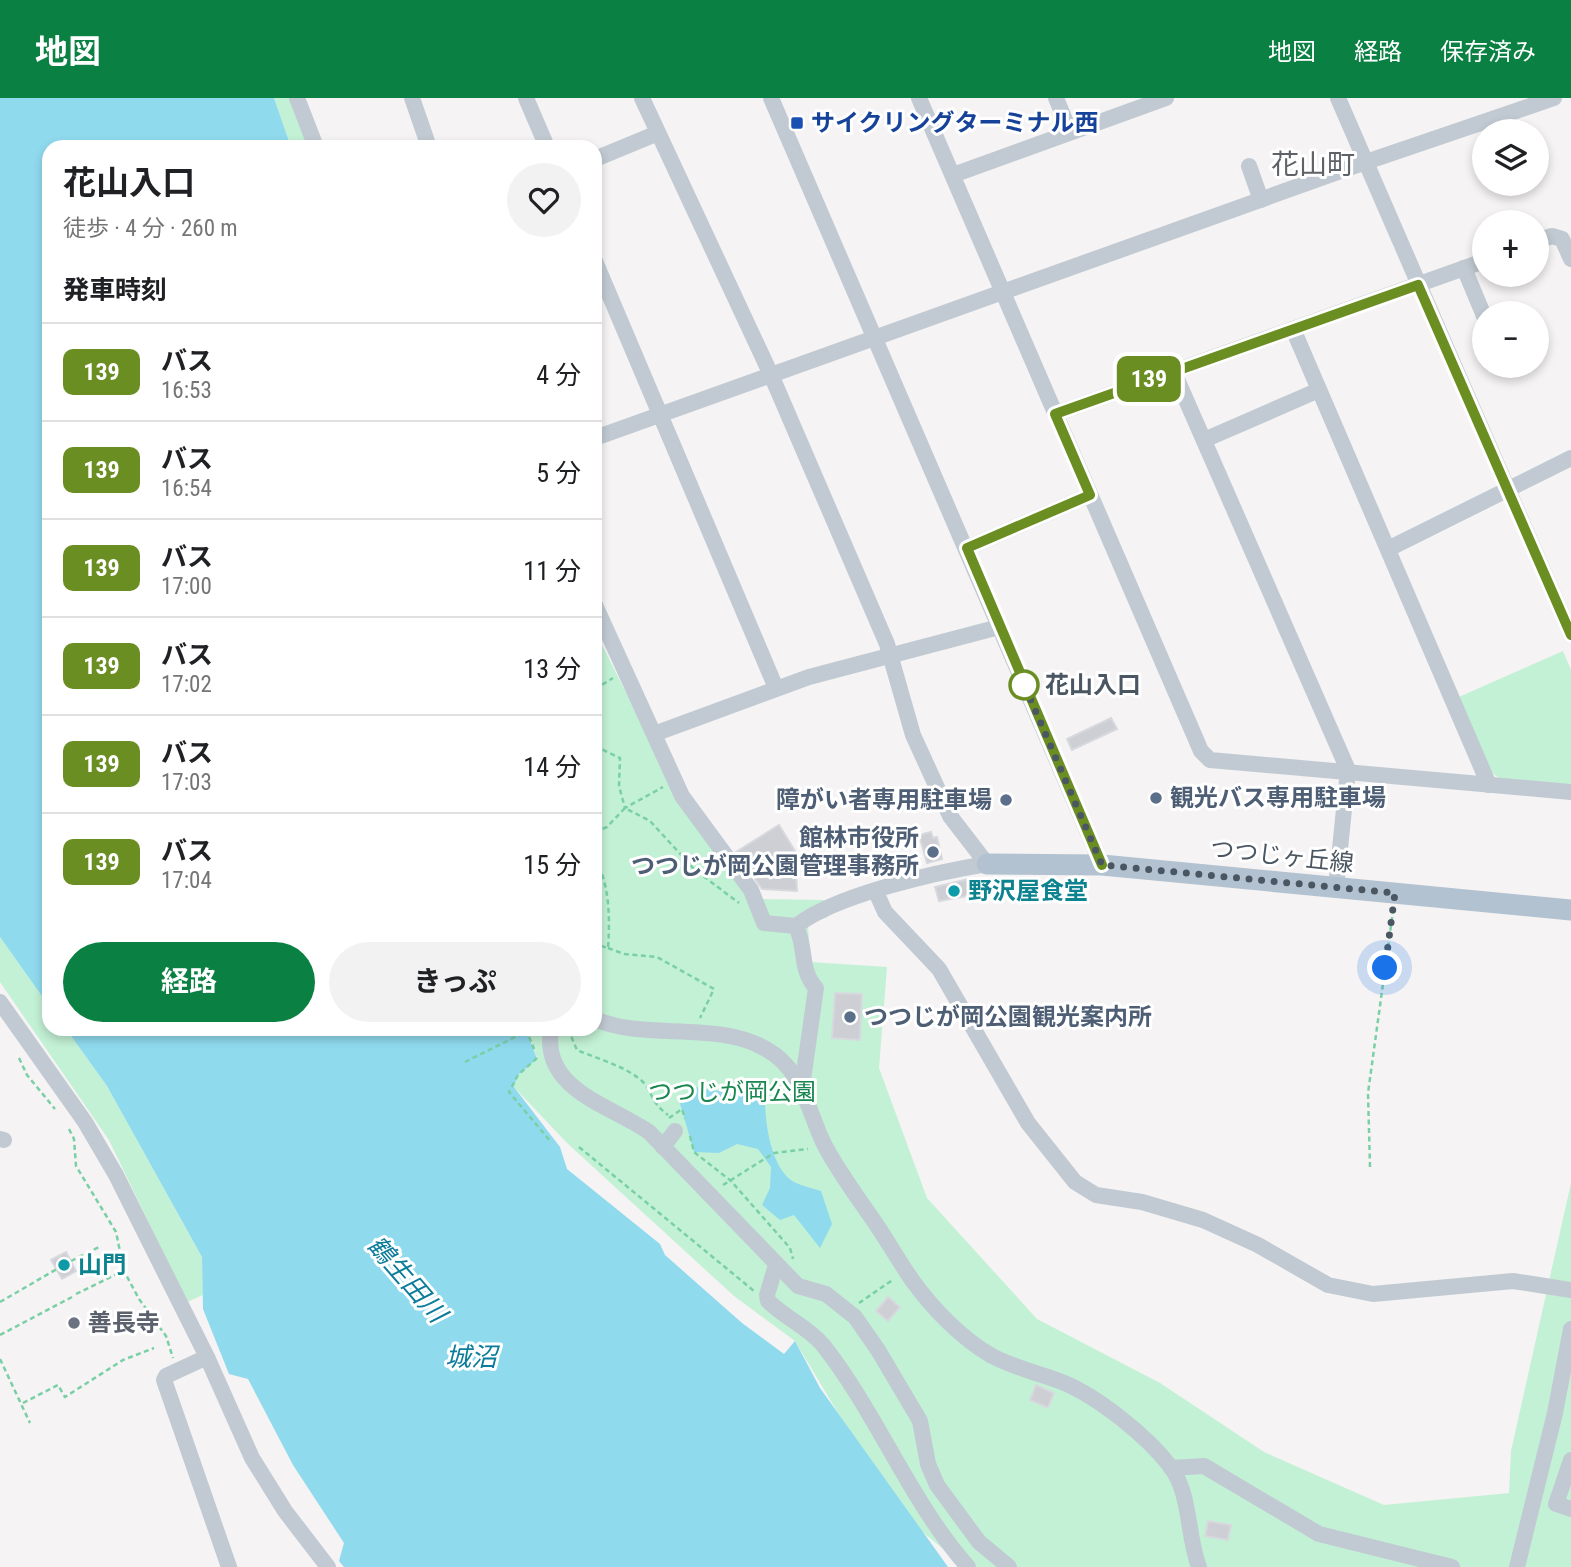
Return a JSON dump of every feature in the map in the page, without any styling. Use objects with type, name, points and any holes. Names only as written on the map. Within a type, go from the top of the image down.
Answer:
[{"type":"main road","name":"つつじヶ丘線","points":[[987,864],[1102,865],[1571,910]]},
{"type":"street","points":[[297,98],[313,140]]},
{"type":"street","points":[[412,98],[427,140]]},
{"type":"street","points":[[526,98],[544,140]]},
{"type":"street","points":[[602,629],[625,671],[682,796],[751,890],[764,923],[796,926],[813,912],[940,872],[987,864],[945,804],[913,735],[892,658],[772,377],[642,98]]},
{"type":"street","points":[[771,98],[1102,865]]},
{"type":"street","points":[[919,98],[1201,751],[1210,760],[1348,770],[1571,792]]},
{"type":"street","points":[[1056,98],[1070,132]]},
{"type":"street","points":[[953,175],[1166,98]]},
{"type":"street","points":[[1338,98],[1571,635]]},
{"type":"street","points":[[602,436],[772,377],[876,337],[1366,162],[1554,98]]},
{"type":"street","points":[[602,156],[658,133]]},
{"type":"street","points":[[1249,166],[1261,200]]},
{"type":"street","points":[[1549,237],[1562,239],[1571,259]]},
{"type":"street","points":[[1055,414],[1472,265]]},
{"type":"street","points":[[1464,268],[1478,301]]},
{"type":"street","points":[[602,277],[776,688]]},
{"type":"street","points":[[1293,329],[1489,785]]},
{"type":"street","points":[[1173,370],[1348,770],[1336,888]]},
{"type":"street","points":[[1204,440],[1319,390]]},
{"type":"street","points":[[1388,549],[1571,458]]},
{"type":"street","points":[[967,548],[1090,495]]},
{"type":"street","points":[[654,734],[776,688],[999,627]]},
{"type":"street","points":[[876,892],[885,912],[939,969],[1028,1123],[1075,1182],[1096,1195],[1142,1202],[1203,1220],[1258,1245],[1328,1285],[1353,1292],[1373,1294],[1513,1281],[1571,1290]]},
{"type":"street","points":[[796,926],[803,940],[805,976],[816,988],[802,1087]]},
{"type":"street","points":[[0,1002],[85,1122],[116,1175],[207,1357],[266,1484],[328,1567]]},
{"type":"street","points":[[602,1020],[733,1037],[768,1049],[786,1064],[802,1087],[825,1147],[905,1268],[949,1322],[969,1339],[1017,1368],[1063,1382],[1082,1393],[1148,1442],[1171,1468],[1186,1512],[1190,1545],[1199,1567]]},
{"type":"street","points":[[552,1036],[555,1065],[567,1083],[581,1096],[627,1117],[663,1147],[798,1286],[827,1294],[847,1310],[878,1350],[920,1421],[928,1464],[937,1485],[979,1542],[1009,1567]]},
{"type":"street","points":[[663,1147],[680,1126]]},
{"type":"street","points":[[776,1265],[767,1295],[778,1311],[821,1343],[850,1384],[921,1507],[968,1567]]},
{"type":"street","points":[[1517,1567],[1555,1413],[1571,1329]]},
{"type":"street","points":[[207,1357],[166,1376],[166,1387],[229,1567]]},
{"type":"street","points":[[1571,1460],[1556,1504],[1571,1509]]},
{"type":"street","points":[[1171,1468],[1204,1466],[1319,1534],[1452,1567]]},
{"type":"path","points":[[602,685],[625,671]]},
{"type":"path","points":[[602,749],[620,758],[618,786],[625,808],[650,821],[695,870],[764,923]]},
{"type":"path","points":[[602,829],[625,808],[674,779]]},
{"type":"path","points":[[602,879],[606,891],[608,948]]},
{"type":"path","points":[[1370,1167],[1368,1093],[1395,893]]},
{"type":"path","points":[[602,946],[624,954],[657,957],[714,989],[705,1012],[688,1031]]},
{"type":"path","points":[[465,1062],[515,1036]]},
{"type":"path","points":[[529,1036],[537,1059],[518,1075],[509,1092],[551,1142]]},
{"type":"path","points":[[571,1036],[577,1050],[620,1068],[644,1082],[653,1104],[668,1115],[670,1126],[680,1126]]},
{"type":"path","points":[[18,1055],[27,1074],[58,1113]]},
{"type":"path","points":[[668,1115],[682,1109],[679,1135],[689,1133],[694,1152],[731,1181],[790,1248],[798,1286]]},
{"type":"path","points":[[65,1122],[74,1139],[79,1173],[116,1232],[124,1271],[139,1299],[166,1336],[172,1349],[175,1371]]},
{"type":"path","points":[[579,1147],[756,1293],[767,1295]]},
{"type":"path","points":[[709,1194],[774,1153],[825,1147]]},
{"type":"path","points":[[71,1261],[99,1247]]},
{"type":"path","points":[[847,1310],[887,1286],[905,1268]]},
{"type":"path","points":[[0,1302],[57,1269]]},
{"type":"path","points":[[0,1335],[124,1271]]},
{"type":"path","points":[[23,1403],[58,1385],[65,1397],[123,1360],[154,1348]]},
{"type":"path","points":[[0,1359],[23,1403],[30,1423]]},
{"type":"green space","points":[[274,98],[291,98],[307,140],[289,140]]},
{"type":"green space","name":"つつじが岡公園","points":[[602,645],[678,796],[756,899],[824,900],[828,917],[808,924],[810,962],[887,967],[879,1068],[927,1198],[1037,1319],[1160,1383],[1264,1452],[1384,1505],[1509,1493],[1511,1451],[1571,1183],[1571,1567],[965,1567],[896,1510],[795,1341],[734,1296],[567,1143],[514,1087],[518,1075],[537,1058],[529,1036],[602,1036]]},
{"type":"green space","points":[[1563,651],[1571,670],[1571,785],[1499,778],[1492,773],[1459,697]]},
{"type":"green space","points":[[0,937],[42,996],[42,1036],[71,1036],[107,1086],[202,1257],[203,1295],[187,1302],[109,1140],[0,982]]},
{"type":"water","points":[[0,98],[274,98],[289,140],[42,140],[42,996],[0,937]]},
{"type":"water","name":"城沼","points":[[71,1036],[529,1036],[537,1059],[518,1075],[514,1087],[560,1147],[567,1169],[660,1244],[665,1255],[742,1323],[784,1354],[795,1341],[820,1388],[948,1567],[344,1567],[339,1561],[344,1543],[293,1465],[248,1379],[229,1374],[203,1309],[202,1257],[107,1086]]},
{"type":"water","points":[[695,1087],[765,1099],[768,1132],[780,1167],[794,1182],[821,1191],[832,1224],[820,1248],[794,1215],[780,1220],[762,1205],[770,1188],[771,1167],[758,1149],[737,1144],[719,1153],[694,1152],[679,1100]]},
{"type":"building","points":[[1111,718],[1117,729],[1072,750],[1067,739]]},
{"type":"building","points":[[779,825],[795,851],[797,891],[762,889],[736,852]]},
{"type":"building","points":[[931,832],[933,838],[937,837],[942,859],[927,863],[919,835]]},
{"type":"building","name":"野沢屋食堂","points":[[969,879],[973,895],[939,901],[935,887]]},
{"type":"building","points":[[835,993],[862,994],[860,1040],[832,1038]]},
{"type":"building","name":"山門","points":[[66,1252],[76,1271],[62,1279],[51,1260]]},
{"type":"building","points":[[888,1297],[900,1307],[888,1321],[876,1311]]},
{"type":"building","points":[[1036,1385],[1054,1393],[1048,1408],[1030,1400]]},
{"type":"building","points":[[1208,1521],[1231,1525],[1228,1540],[1205,1536]]},
{"type":"bus line","name":"139","points":[[1102,865],[967,548],[1090,495],[1055,414],[1418,285],[1571,635]]},
{"type":"place","name":"サイクリングターミナル西","points":[[797,123]]},
{"type":"place","name":"花山入口","points":[[1024,685]]},
{"type":"place","name":"観光バス専用駐車場","points":[[1156,798]]},
{"type":"place","name":"障がい者専用駐車場","points":[[1006,800]]},
{"type":"place","name":"館林市役所 つつじが岡公園管理事務所","points":[[933,852]]},
{"type":"place","name":"野沢屋食堂","points":[[954,891]]},
{"type":"place","name":"つつじが岡公園観光案内所","points":[[850,1017]]},
{"type":"place","name":"山門","points":[[64,1265]]},
{"type":"place","name":"善長寺","points":[[74,1323]]},
{"type":"district","name":"花山町","points":[[1313,164]]},
{"type":"route","points":[[1024,685],[1020,675],[1102,865],[1395,893],[1385,968]]},
{"type":"water label","name":"鶴生田川","points":[[407,1279]]}]
